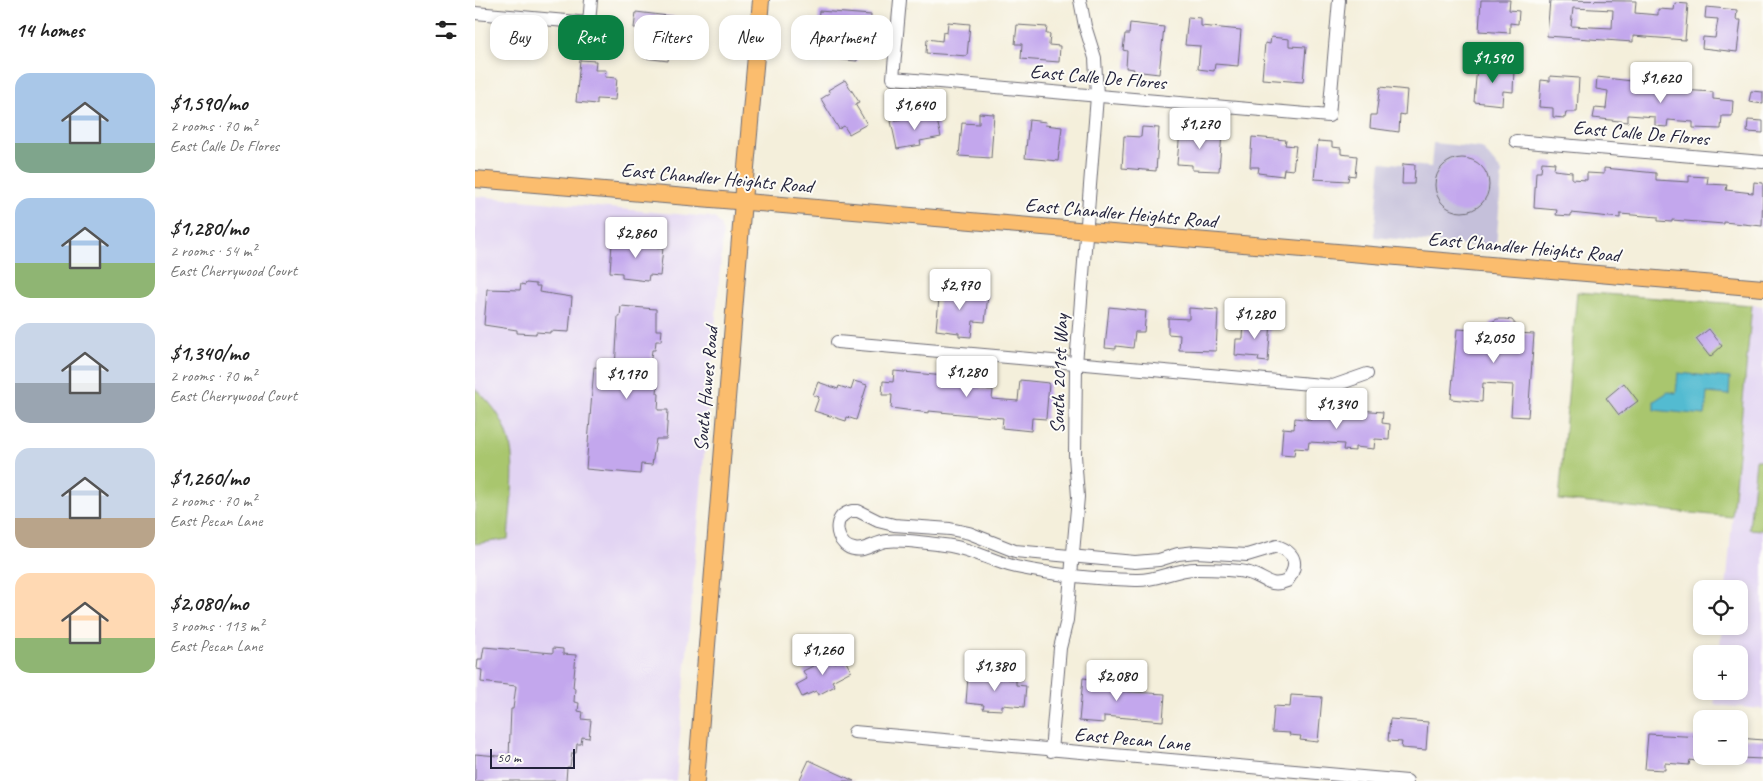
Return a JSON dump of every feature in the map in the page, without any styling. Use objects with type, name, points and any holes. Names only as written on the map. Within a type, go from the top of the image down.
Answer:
[{"type":"main road","name":"South Hawes Road","points":[[696,781],[761,0]]},
{"type":"main road","name":"East Chandler Heights Road","points":[[475,179],[1763,288]]},
{"type":"street","points":[[475,13],[589,23],[591,0]]},
{"type":"street","name":"East Calle De Flores","points":[[900,0],[893,78],[1329,116],[1339,0]]},
{"type":"street","name":"South 201st Way","points":[[1051,751],[1060,648],[1067,620],[1078,497],[1075,455],[1076,364],[1097,96],[1095,58],[1085,26],[1080,0]]},
{"type":"street","name":"East Calle De Flores","points":[[1516,141],[1763,162]]},
{"type":"street","points":[[837,342],[1333,386],[1367,374]]},
{"type":"street","points":[[859,511],[887,523],[950,529],[969,533],[1015,551],[1073,556],[1143,562],[1196,552],[1247,555],[1277,546],[1289,552],[1294,564],[1292,575],[1287,581],[1274,585],[1246,572],[1207,569],[1183,570],[1157,578],[1138,580],[1071,575],[1011,566],[962,549],[907,542],[887,541],[860,550],[853,550],[839,537],[837,526],[841,517],[859,511]]},
{"type":"street","points":[[907,542],[908,526]]},
{"type":"street","points":[[1011,566],[1015,551]]},
{"type":"street","points":[[1179,554],[1183,570]]},
{"type":"street","name":"East Pecan Lane","points":[[854,732],[1051,751],[1407,781]]},
{"type":"shaded area","points":[[1433,143],[1482,148],[1502,172],[1496,248],[1374,237],[1381,162],[1431,167]]},
{"type":"shaded area","points":[[475,196],[710,217],[716,219],[721,226],[723,235],[676,781],[475,781]]},
{"type":"shaded area","points":[[1752,305],[1763,306],[1763,709],[1714,705],[1715,700],[1748,700],[1748,645],[1720,645],[1721,635],[1748,635],[1748,580],[1727,580]]},
{"type":"green space","points":[[1577,292],[1752,305],[1732,517],[1559,500]]},
{"type":"green space","points":[[475,389],[491,405],[502,422],[509,439],[513,477],[508,539],[475,544]]},
{"type":"green space","points":[[1756,460],[1763,460],[1763,530],[1749,529]]},
{"type":"water","points":[[1678,373],[1730,378],[1729,395],[1707,393],[1705,415],[1654,410],[1654,401],[1668,392],[1676,393]]},
{"type":"building","points":[[1481,0],[1510,0],[1509,10],[1519,11],[1518,24],[1510,23],[1510,33],[1479,31]]},
{"type":"building","points":[[1550,0],[1636,1],[1635,13],[1658,15],[1658,9],[1674,10],[1675,3],[1688,4],[1685,40],[1633,36],[1633,42],[1547,36]],"holes":[[[1573,8],[1613,10],[1612,28],[1571,26]]]},
{"type":"building","points":[[1706,7],[1737,10],[1736,20],[1741,20],[1737,52],[1702,48],[1703,37],[1715,38],[1718,19],[1705,18]]},
{"type":"building","points":[[819,11],[871,15],[819,15]]},
{"type":"building","points":[[636,12],[661,15],[636,15]]},
{"type":"building","points":[[1188,17],[1201,18],[1201,26],[1241,30],[1238,66],[1215,64],[1214,71],[1198,69],[1200,46],[1185,45]]},
{"type":"building","points":[[948,22],[970,24],[967,56],[926,53],[927,39],[942,41],[943,32],[947,33]]},
{"type":"building","points":[[1130,23],[1164,27],[1159,74],[1133,71],[1134,69],[1126,68],[1127,51],[1123,50],[1125,34],[1129,34]]},
{"type":"building","points":[[1017,25],[1047,27],[1046,34],[1050,34],[1049,45],[1060,46],[1059,62],[1021,59],[1022,44],[1015,44]]},
{"type":"building","points":[[1271,37],[1289,39],[1289,46],[1306,47],[1303,82],[1262,79],[1265,43],[1270,44]]},
{"type":"building","points":[[580,60],[596,61],[595,70],[606,70],[605,77],[617,78],[615,100],[597,99],[597,104],[576,102]]},
{"type":"building","points":[[1477,66],[1514,69],[1513,92],[1503,91],[1502,105],[1474,102]]},
{"type":"building","points":[[1550,76],[1579,78],[1577,112],[1566,112],[1565,118],[1553,117],[1553,108],[1539,107],[1541,80],[1550,81]]},
{"type":"building","points":[[1597,77],[1632,81],[1632,83],[1681,87],[1681,90],[1713,92],[1713,99],[1733,101],[1732,116],[1722,116],[1721,129],[1693,128],[1693,122],[1668,120],[1667,127],[1655,126],[1655,117],[1628,115],[1628,122],[1593,118],[1595,108],[1606,109],[1608,91],[1596,89]]},
{"type":"building","points":[[845,80],[859,102],[855,104],[867,124],[849,134],[844,126],[839,129],[821,99],[830,93],[828,90]]},
{"type":"building","points":[[1380,87],[1407,90],[1405,115],[1400,114],[1399,132],[1370,128],[1371,115],[1376,115]]},
{"type":"building","points":[[1751,91],[1763,92],[1763,104],[1749,102]]},
{"type":"building","points":[[979,113],[994,114],[991,158],[959,156],[962,123],[979,124]]},
{"type":"building","points":[[922,115],[923,119],[936,116],[941,137],[920,141],[921,145],[897,149],[891,121]]},
{"type":"building","points":[[1029,120],[1046,122],[1045,125],[1062,127],[1058,161],[1025,158]]},
{"type":"building","points":[[1748,120],[1763,121],[1763,133],[1747,132]]},
{"type":"building","points":[[1142,127],[1159,128],[1156,171],[1122,168],[1124,136],[1141,137]]},
{"type":"building","points":[[1180,131],[1222,133],[1219,171],[1192,170],[1192,165],[1177,164]]},
{"type":"building","points":[[1252,137],[1286,140],[1285,145],[1296,146],[1293,170],[1284,169],[1283,176],[1258,173],[1259,167],[1250,167]]},
{"type":"building","points":[[1318,141],[1332,142],[1332,147],[1341,148],[1341,154],[1357,156],[1355,176],[1349,175],[1348,181],[1314,179]]},
{"type":"building","points":[[1462,158],[1472,160],[1481,166],[1487,175],[1489,185],[1487,195],[1481,204],[1472,210],[1462,212],[1452,210],[1443,204],[1437,195],[1435,185],[1437,175],[1443,166],[1452,160]]},
{"type":"building","points":[[1542,162],[1555,163],[1554,170],[1572,172],[1572,179],[1587,180],[1587,173],[1604,174],[1604,168],[1656,173],[1656,180],[1689,182],[1689,176],[1708,177],[1707,184],[1727,185],[1726,190],[1753,193],[1754,182],[1763,183],[1762,226],[1724,222],[1724,224],[1672,220],[1672,222],[1658,221],[1658,217],[1620,214],[1620,218],[1571,213],[1571,216],[1556,215],[1557,210],[1534,208],[1536,172],[1541,172]]},
{"type":"building","points":[[1403,164],[1415,165],[1414,184],[1402,184]]},
{"type":"building","points":[[633,235],[645,237],[644,240],[651,241],[650,246],[663,248],[660,276],[649,275],[648,281],[622,278],[622,273],[610,272],[612,243],[625,244],[625,239],[632,240]]},
{"type":"building","points":[[526,283],[540,286],[539,292],[572,297],[569,332],[517,333],[517,330],[484,325],[487,289],[520,290],[521,284],[525,285]]},
{"type":"building","points":[[940,288],[988,295],[985,322],[973,321],[971,337],[959,336],[959,333],[936,330]]},
{"type":"building","points":[[621,306],[656,309],[656,330],[662,330],[661,341],[656,341],[655,350],[652,350],[648,382],[658,383],[658,410],[668,410],[666,439],[656,439],[652,465],[641,464],[640,474],[586,469],[594,367],[615,369],[618,317],[620,317]]},
{"type":"building","points":[[1109,307],[1146,311],[1144,332],[1135,332],[1133,348],[1116,346],[1116,349],[1105,348]]},
{"type":"building","points":[[1189,308],[1218,310],[1216,351],[1179,350],[1180,335],[1168,334],[1168,318],[1189,319]]},
{"type":"building","points":[[1244,319],[1271,321],[1268,362],[1258,361],[1259,357],[1235,355],[1236,339],[1243,339]]},
{"type":"building","points":[[1497,319],[1512,320],[1516,325],[1516,333],[1534,334],[1528,417],[1511,416],[1513,385],[1483,383],[1482,402],[1451,399],[1457,329],[1490,331],[1490,323]]},
{"type":"building","points":[[1709,329],[1722,346],[1710,357],[1696,339]]},
{"type":"building","points":[[894,371],[982,378],[981,389],[993,390],[992,399],[1018,401],[1020,380],[1049,383],[1046,419],[1032,418],[1031,431],[1002,428],[1003,418],[929,411],[929,413],[891,408],[892,395],[882,395],[883,381],[893,382]]},
{"type":"building","points":[[854,381],[867,385],[856,420],[847,417],[846,421],[814,411],[819,397],[813,395],[818,382],[838,389],[839,386],[851,390]]},
{"type":"building","points":[[1624,383],[1638,401],[1619,415],[1606,398]]},
{"type":"building","points":[[1325,407],[1383,412],[1382,423],[1390,424],[1389,440],[1375,439],[1374,449],[1355,447],[1355,451],[1343,450],[1344,444],[1309,442],[1308,449],[1295,448],[1294,456],[1281,455],[1283,428],[1294,429],[1295,418],[1311,420],[1311,416],[1324,417]]},
{"type":"building","points":[[484,647],[553,653],[553,648],[563,649],[563,654],[576,655],[573,688],[575,688],[574,702],[579,703],[578,711],[583,712],[582,719],[591,720],[589,738],[582,737],[581,744],[577,744],[576,753],[572,753],[570,767],[567,767],[566,781],[475,781],[475,754],[509,757],[511,709],[513,709],[516,686],[481,682],[482,670],[477,669],[478,659],[482,659]]},
{"type":"building","points":[[831,657],[834,663],[844,658],[851,671],[832,681],[835,686],[818,695],[816,691],[802,697],[796,685],[807,679],[803,671]]},
{"type":"building","points":[[994,673],[1009,674],[1008,679],[1016,680],[1016,685],[1026,686],[1024,707],[1002,705],[1002,710],[983,709],[984,705],[966,703],[968,676],[994,678]]},
{"type":"building","points":[[1092,675],[1119,677],[1118,691],[1165,694],[1163,721],[1104,716],[1104,723],[1079,721],[1083,678],[1092,679]]},
{"type":"building","points":[[1291,695],[1322,697],[1318,742],[1300,740],[1301,736],[1289,735],[1290,733],[1272,732],[1274,706],[1290,707]]},
{"type":"building","points":[[1390,719],[1428,722],[1426,750],[1401,748],[1402,742],[1388,741]]},
{"type":"building","points":[[1648,734],[1693,737],[1693,761],[1690,760],[1689,765],[1665,763],[1665,770],[1645,769]]},
{"type":"building","points":[[1748,739],[1763,740],[1763,759],[1748,758]]},
{"type":"building","points":[[809,760],[854,781],[799,781]]}]
